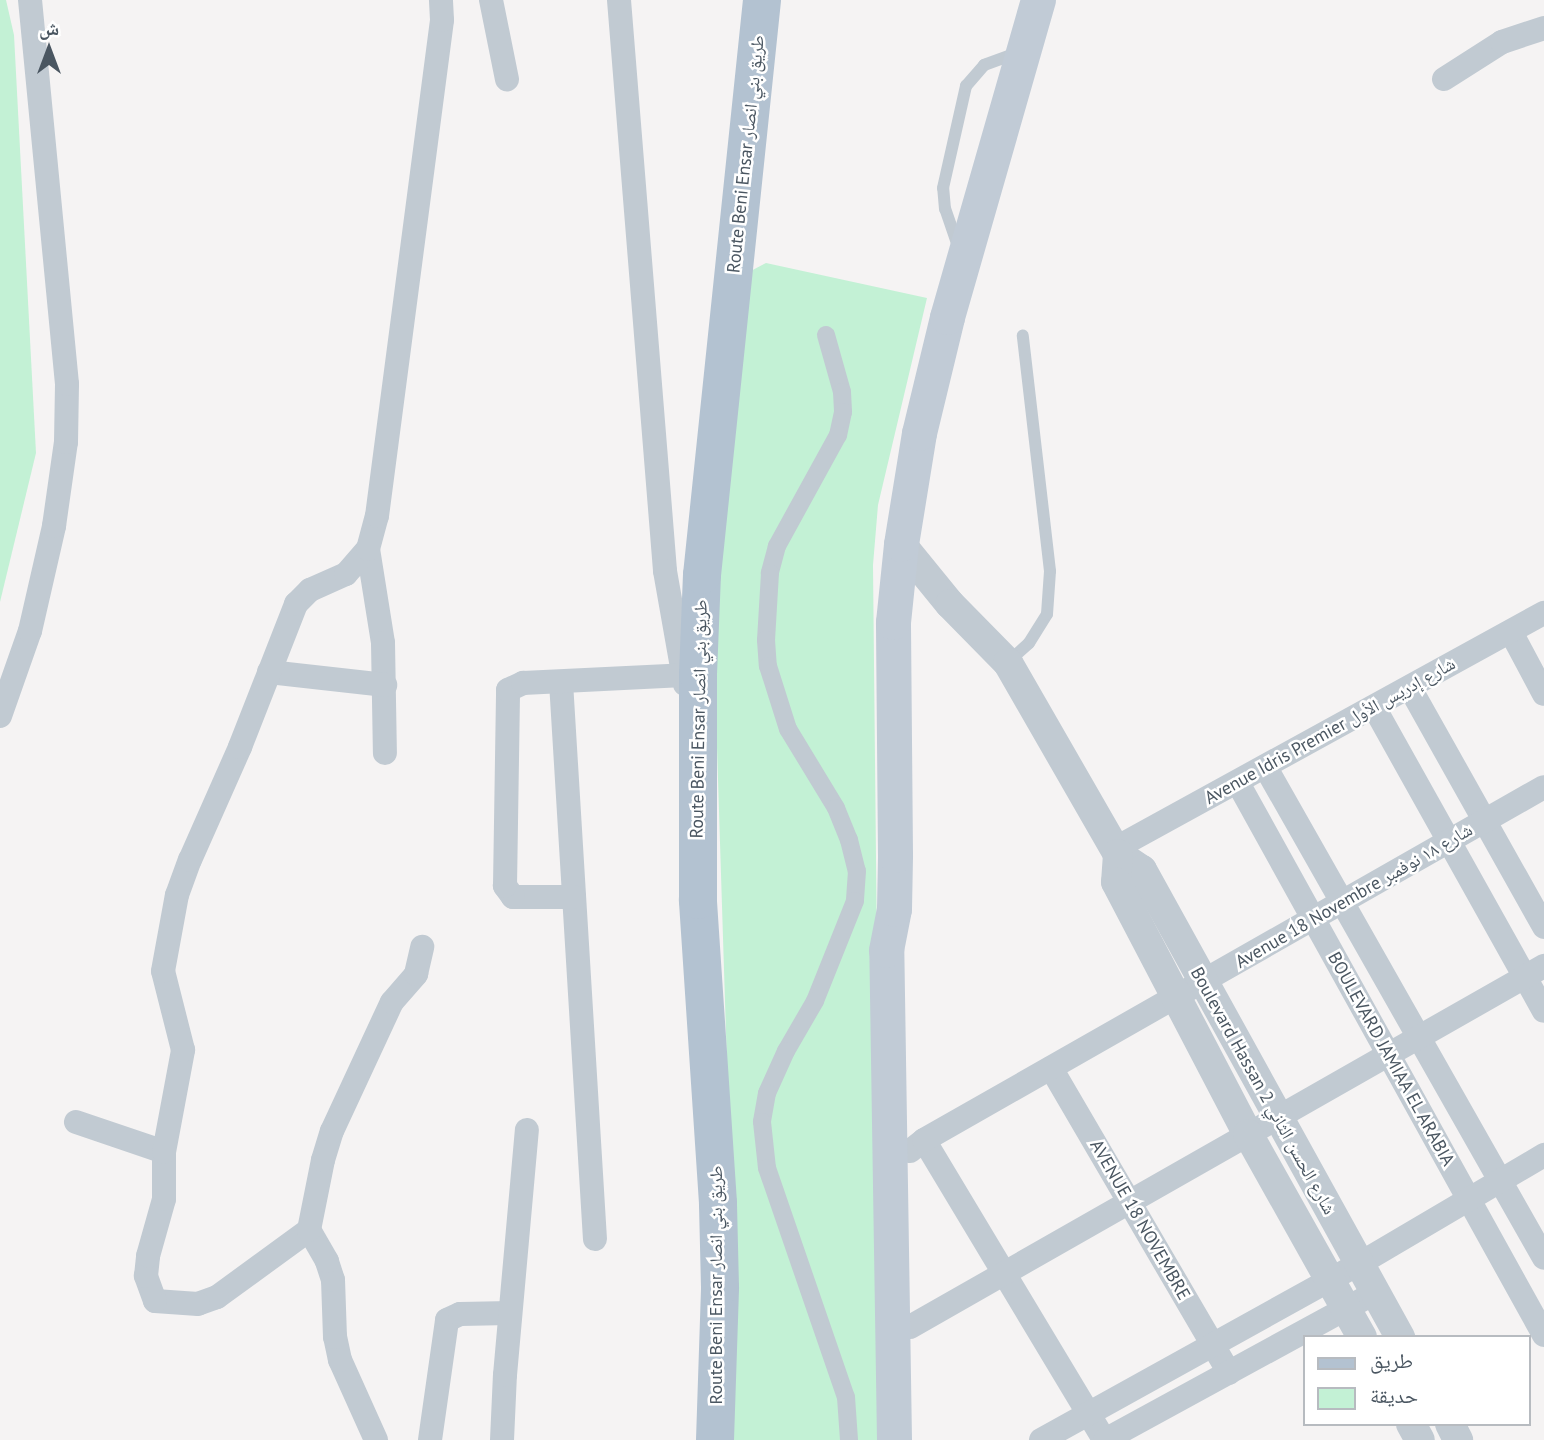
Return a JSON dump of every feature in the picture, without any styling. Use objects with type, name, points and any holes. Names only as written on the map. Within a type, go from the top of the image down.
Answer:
[{"type":"main road","name":"Route Beni Ensar طريق بني انصار","points":[[715,1440],[720,1287],[718,1203],[698,900],[696,761],[702,576],[762,0]]},
{"type":"main road","points":[[894,1440],[886,950],[894,909],[893,622],[901,544],[919,433],[1029,20]]},
{"type":"main road","points":[[894,909],[901,928],[904,951],[917,1146],[910,1327],[912,1440]]},
{"type":"street","points":[[0,716],[30,631],[54,526],[66,442],[68,384],[30,0]]},
{"type":"street","points":[[385,753],[383,643],[368,549],[377,516],[442,20],[441,0]]},
{"type":"street","points":[[491,0],[507,79]]},
{"type":"street","points":[[619,0],[665,571],[696,761]]},
{"type":"street","points":[[1444,79],[1502,42],[1544,28]]},
{"type":"street","points":[[826,335],[842,393],[843,412],[838,435],[777,546],[769,573],[766,640],[768,666],[788,729],[836,808],[849,839],[857,872],[855,901],[815,1001],[786,1051],[767,1093],[762,1122],[767,1168],[846,1397],[849,1440]]},
{"type":"street","name":"Boulevard Hassan 2 شارع الحسن الثاني","points":[[901,544],[950,604],[1008,663],[1117,851],[1142,870],[1276,1118],[1399,1335]]},
{"type":"street","points":[[309,1230],[217,1297],[198,1304],[155,1301],[146,1276],[148,1256],[164,1199],[164,1152],[183,1050],[163,971],[177,895],[296,604],[310,590],[346,574],[368,549]]},
{"type":"street","name":"Avenue Idris Premier شارع إدريس الأول","points":[[1117,851],[1544,613]]},
{"type":"street","points":[[1511,632],[1544,694]]},
{"type":"street","points":[[270,672],[385,685]]},
{"type":"street","points":[[574,897],[513,897],[505,886],[508,690],[523,683],[684,675]]},
{"type":"street","points":[[561,682],[595,1239]]},
{"type":"street","points":[[1410,688],[1544,927]]},
{"type":"street","points":[[1374,707],[1449,841],[1535,972],[1544,1011]]},
{"type":"street","name":"BOULEVARD JAMIAA EL ARABIA","points":[[1266,768],[1544,1258]]},
{"type":"street","name":"BOULEVARD JAMIAA EL ARABIA","points":[[1238,783],[1544,1337]]},
{"type":"street","name":"Avenue 18 Novembre شارع ١٨ نوفمبر","points":[[917,1146],[1544,787]]},
{"type":"street","name":"Boulevard Hassan 2 شارع الحسن الثاني","points":[[1117,851],[1116,882],[1248,1134],[1361,1335]]},
{"type":"street","points":[[370,1436],[340,1360],[335,1337],[333,1280],[327,1261],[309,1230],[323,1160],[332,1131],[392,1002],[416,974],[422,947]]},
{"type":"street","points":[[910,1327],[1535,972]]},
{"type":"street","name":"AVENUE 18 NOVEMBRE","points":[[1051,1068],[1229,1373]]},
{"type":"street","points":[[76,1122],[164,1152]]},
{"type":"street","points":[[502,1440],[510,1313],[527,1130]]},
{"type":"street","points":[[917,1146],[1004,1272],[1105,1440],[1375,1293]]},
{"type":"street","points":[[1041,1440],[1359,1264],[1544,1155]]},
{"type":"street","points":[[430,1440],[447,1320],[460,1314],[510,1313]]},
{"type":"lane","points":[[964,260],[950,226],[943,188],[966,86],[1029,20]]},
{"type":"lane","points":[[1008,663],[1029,643],[1047,614],[1050,571],[1023,336]]},
{"type":"green space","points":[[0,0],[6,0],[14,35],[36,453],[0,602]]},
{"type":"green space","points":[[766,263],[927,298],[878,505],[873,565],[882,1440],[733,1440],[729,1128],[715,684],[715,599],[747,273]]}]
